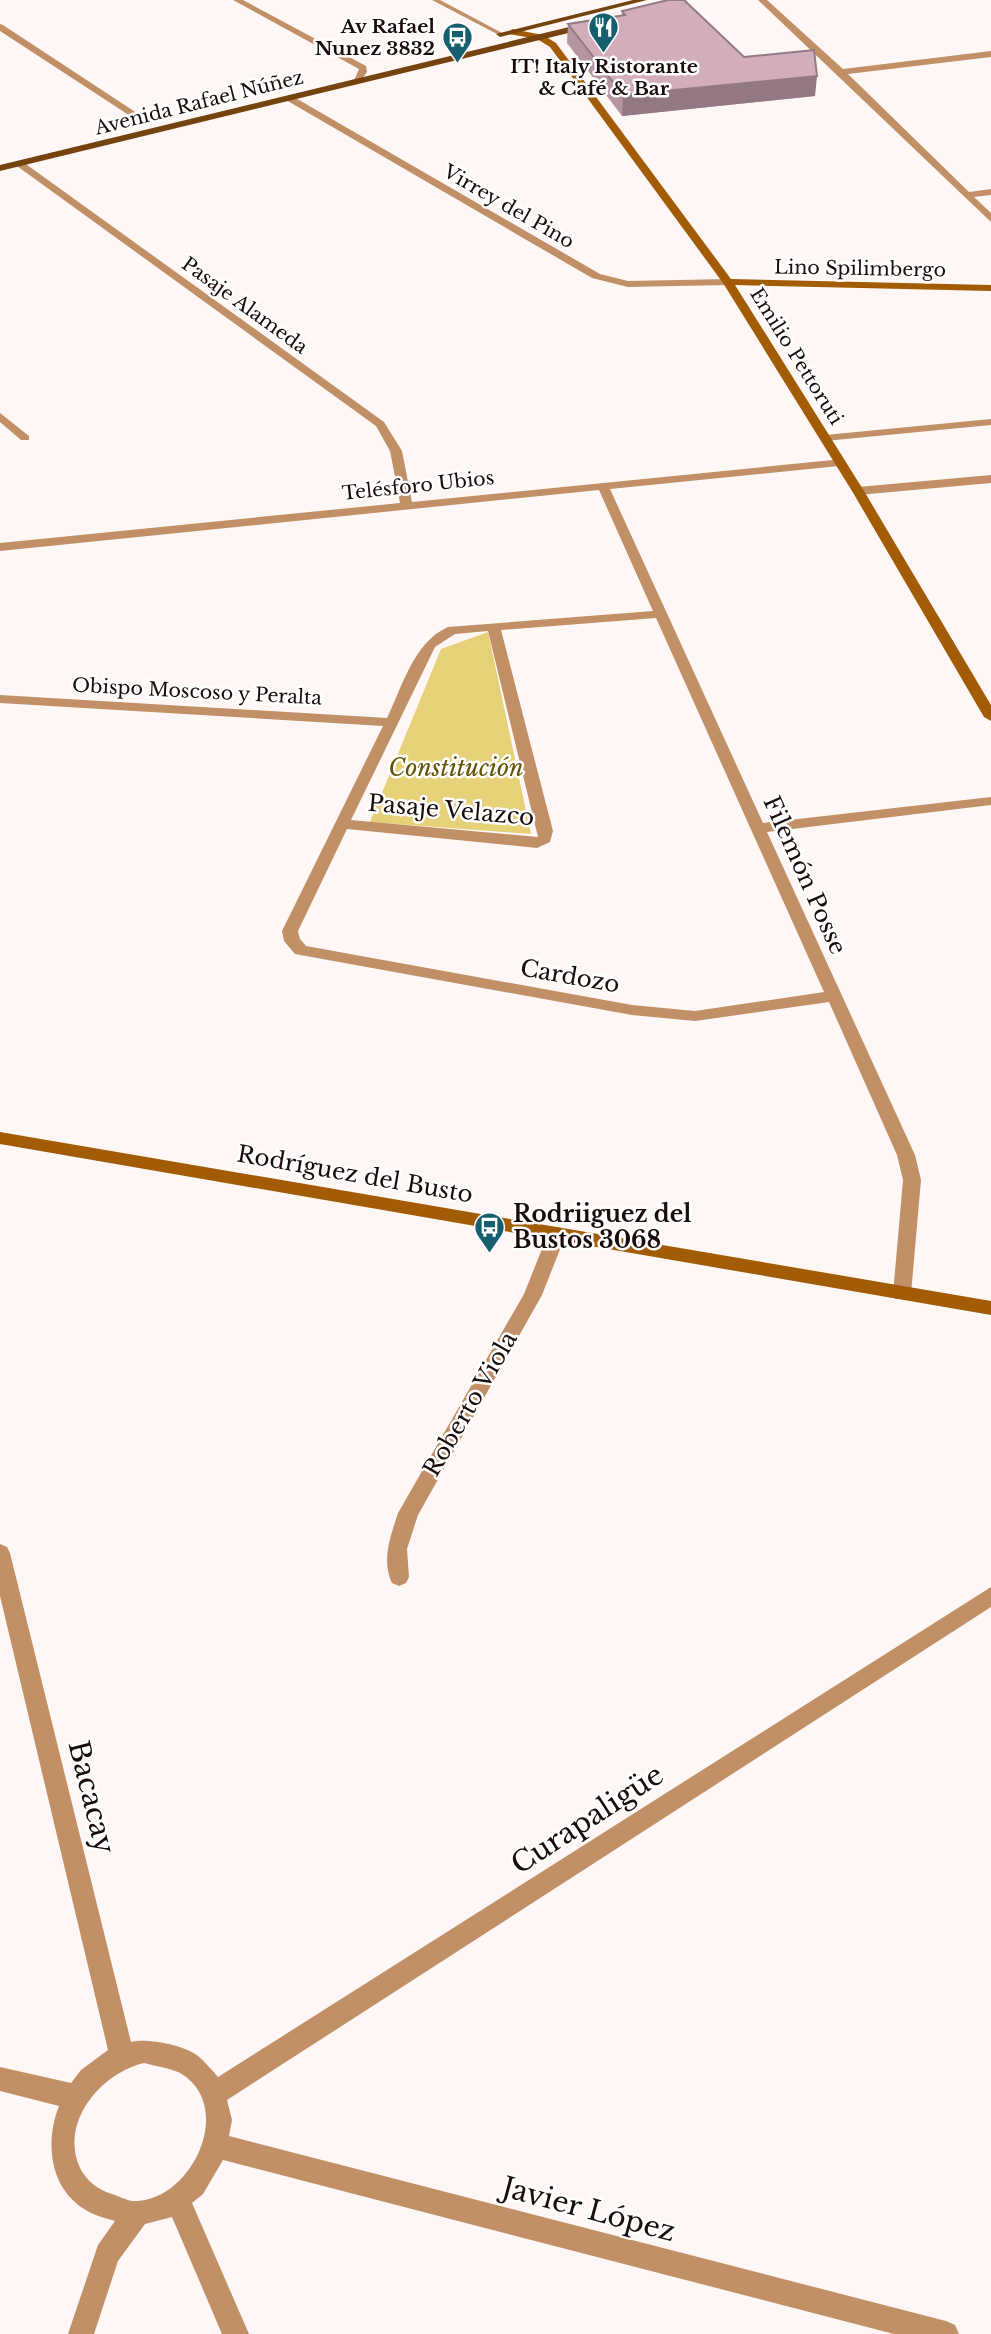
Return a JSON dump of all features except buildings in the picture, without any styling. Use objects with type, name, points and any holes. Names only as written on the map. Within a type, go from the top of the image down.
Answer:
[{"type":"main road","points":[[488,37],[643,0]]},
{"type":"main road","name":"Avenida Rafael Núñez","points":[[0,168],[603,22]]},
{"type":"main road","points":[[512,32],[540,37]]},
{"type":"main road","name":"Emilio Pettoruti","points":[[540,37],[553,45],[728,282],[858,491],[991,717]]},
{"type":"main road","points":[[350,71],[375,65]]},
{"type":"main road","name":"Avenida Rafael Núñez","points":[[131,124],[157,118]]},
{"type":"main road","name":"Lino Spilimbergo","points":[[728,282],[991,288]]},
{"type":"main road","name":"Rodríguez del Busto","points":[[0,1138],[991,1308]]},
{"type":"street","points":[[237,0],[363,68],[356,81]]},
{"type":"street","points":[[616,0],[625,4]]},
{"type":"street","points":[[762,0],[841,72],[991,219]]},
{"type":"street","points":[[0,27],[144,121]]},
{"type":"street","points":[[0,44],[20,40]]},
{"type":"street","points":[[841,72],[991,54]]},
{"type":"street","name":"Virrey del Pino","points":[[289,98],[596,276],[628,284],[728,282]]},
{"type":"street","name":"Pasaje Alameda","points":[[20,163],[380,424],[394,443],[407,505]]},
{"type":"street","points":[[966,195],[991,192]]},
{"type":"street","points":[[0,415],[25,438]]},
{"type":"street","name":"Telésforo Ubios","points":[[0,547],[839,462]]},
{"type":"street","points":[[858,491],[991,479]]},
{"type":"street","name":"Filemón Posse","points":[[603,486],[906,1155],[912,1180],[902,1294]]},
{"type":"street","points":[[344,824],[429,645],[439,636],[453,630],[662,614]]},
{"type":"street","name":"Pasaje Velazco","points":[[344,824],[537,843],[545,839],[546,831],[494,627]]},
{"type":"street","name":"Obispo Moscoso y Peralta","points":[[0,699],[391,722]]},
{"type":"street","points":[[760,828],[991,800]]},
{"type":"street","name":"Cardozo","points":[[344,824],[290,931],[292,941],[301,950],[632,1010],[682,1015],[695,1016],[833,996]]},
{"type":"street","name":"Roberto Viola","points":[[399,1577],[397,1549],[408,1513],[533,1295],[558,1234]]},
{"type":"street","name":"Bacacay","points":[[0,1553],[122,2056]]},
{"type":"street","name":"Curapaligüe","points":[[215,2093],[991,1596]]},
{"type":"street","points":[[144,2051],[166,2053],[187,2060],[203,2074],[215,2093],[220,2110],[214,2155],[199,2181],[178,2200],[158,2210],[135,2214],[108,2210],[87,2197],[70,2177],[63,2151],[65,2123],[75,2097],[103,2066],[122,2056],[144,2051]]},
{"type":"street","points":[[0,2080],[75,2097]]},
{"type":"street","name":"Javier López","points":[[216,2145],[946,2334]]},
{"type":"street","points":[[178,2200],[236,2334]]},
{"type":"street","points":[[81,2334],[107,2254],[135,2214]]},
{"type":"lane","points":[[435,0],[501,34]]},
{"type":"lane","points":[[443,4],[461,0]]},
{"type":"lane","points":[[825,438],[991,422]]},
{"type":"green space","name":"Constitución","points":[[488,632],[531,834],[370,822],[441,649]]},
{"type":"place","name":"IT! Italy Ristorante & Café & Bar","points":[[604,54]]},
{"type":"place","name":"Av Rafael Nunez 3832","points":[[458,64]]},
{"type":"place","name":"Rodriiguez del Bustos 3068","points":[[490,1254]]}]
